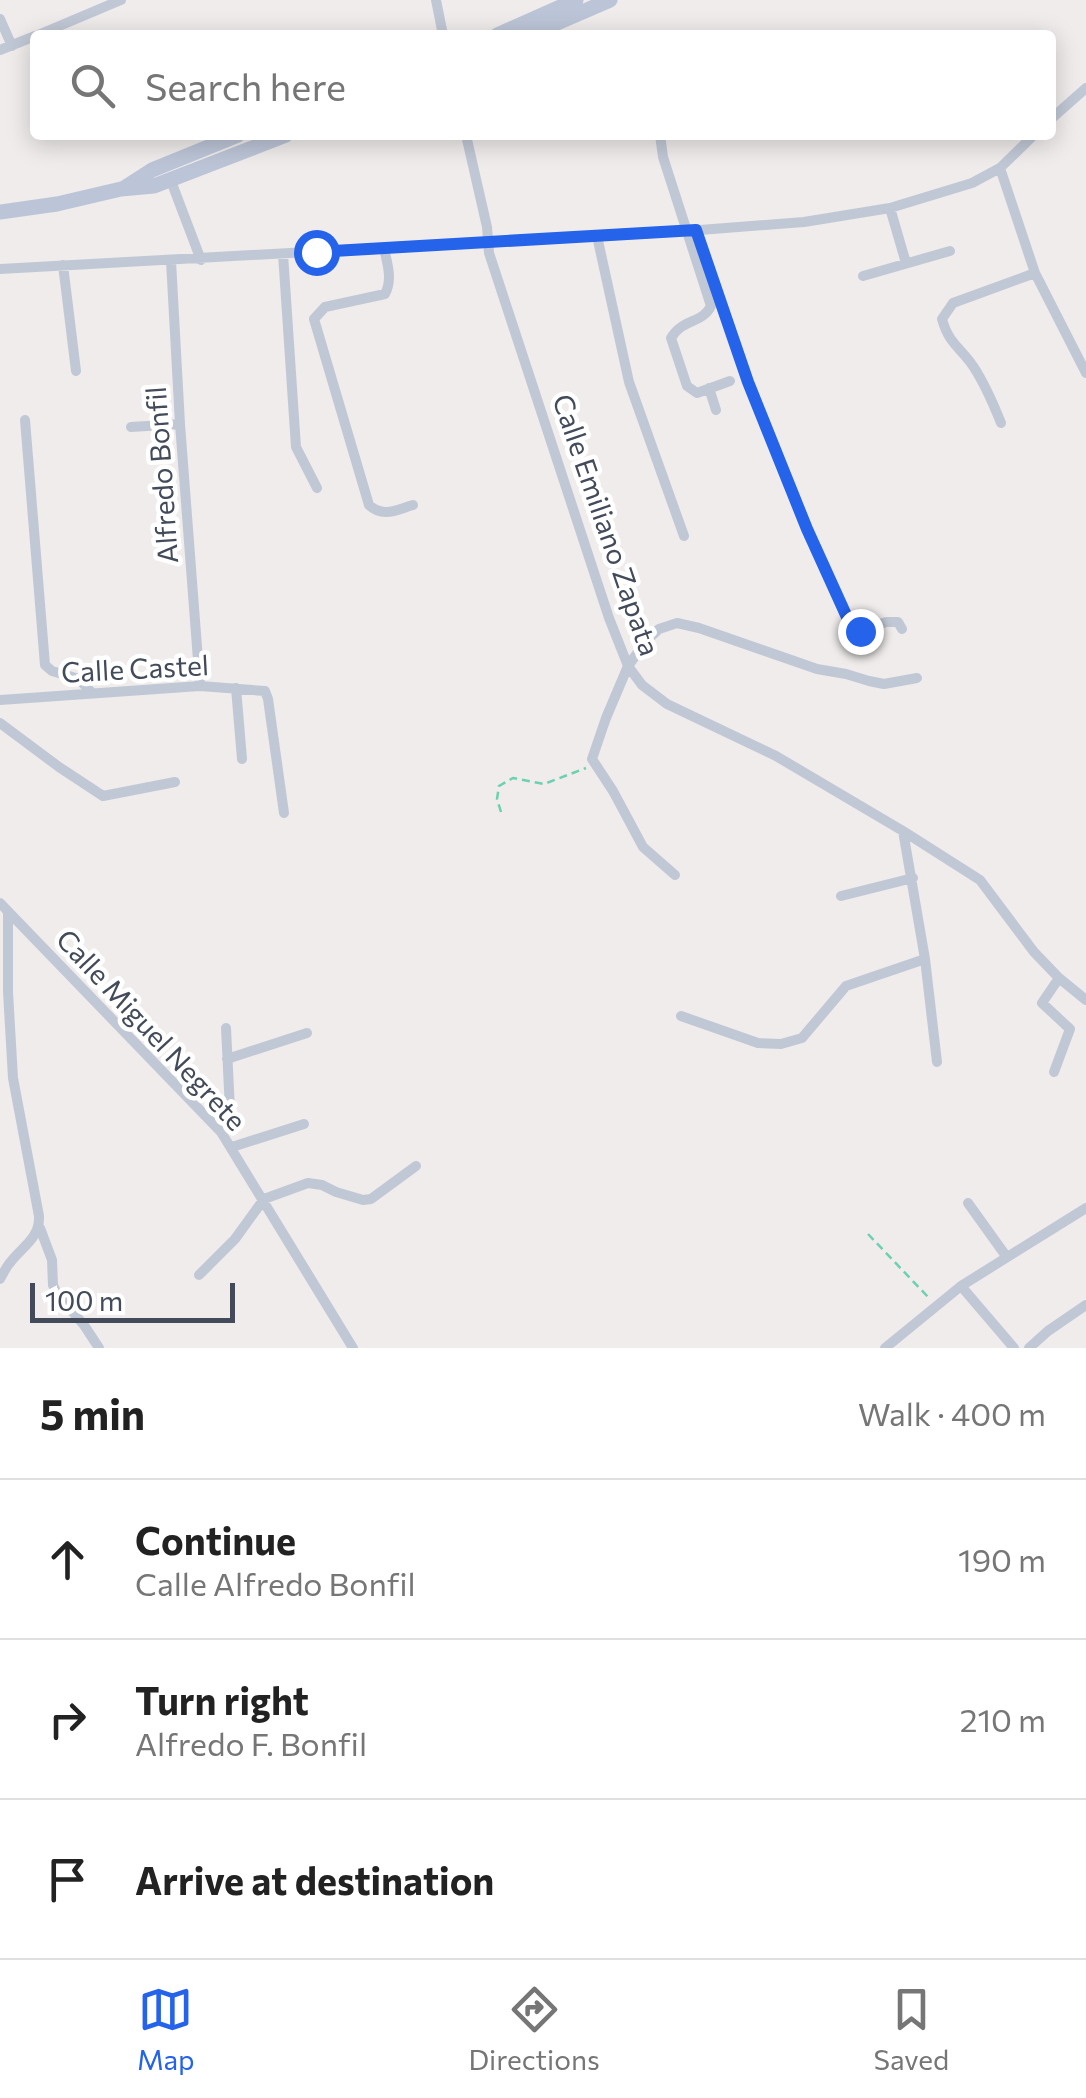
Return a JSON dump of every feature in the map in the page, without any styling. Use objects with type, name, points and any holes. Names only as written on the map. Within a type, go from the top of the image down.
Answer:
[{"type":"main road","points":[[508,30],[576,0]]},
{"type":"main road","points":[[541,30],[610,0]]},
{"type":"main road","points":[[121,190],[152,170],[226,140]]},
{"type":"main road","points":[[0,212],[154,186],[273,140]]},
{"type":"street","points":[[50,30],[121,0]]},
{"type":"street","points":[[436,0],[442,30]]},
{"type":"street","points":[[0,19],[6,48],[30,38]]},
{"type":"street","points":[[1056,115],[1086,88]]},
{"type":"street","name":"Calle Emiliano Zapata","points":[[467,140],[501,289],[628,666],[642,685],[667,704],[776,756],[980,880],[1034,952],[1086,1000]]},
{"type":"street","points":[[661,140],[663,157],[748,382],[851,626],[860,631],[898,622],[902,628]]},
{"type":"street","points":[[0,269],[804,222],[890,208],[972,184],[1000,168],[1029,140]]},
{"type":"street","points":[[1000,168],[1035,272],[1086,373]]},
{"type":"street","points":[[170,181],[201,260]]},
{"type":"street","points":[[890,208],[906,263]]},
{"type":"street","points":[[691,231],[712,306],[706,315],[678,327],[671,338],[687,386],[697,393],[730,381]]},
{"type":"street","points":[[596,236],[629,382],[684,536]]},
{"type":"street","points":[[384,248],[390,276],[386,294],[326,307],[314,319],[369,505],[387,513],[413,505]]},
{"type":"street","points":[[863,276],[950,251]]},
{"type":"street","points":[[283,254],[296,447],[317,488]]},
{"type":"street","name":"Alfredo Bonfil","points":[[171,261],[200,686]]},
{"type":"street","points":[[64,265],[76,371]]},
{"type":"street","points":[[1001,424],[985,385],[947,337],[942,319],[954,303],[1035,272]]},
{"type":"street","points":[[709,388],[716,410]]},
{"type":"street","points":[[25,420],[45,665],[79,679],[92,693]]},
{"type":"street","points":[[132,428],[180,424]]},
{"type":"street","points":[[675,875],[643,847],[592,759],[628,666],[659,629],[677,624],[699,628],[817,669],[868,681],[884,684],[917,678]]},
{"type":"street","name":"Calle Castel","points":[[0,700],[200,686],[264,691],[284,813]]},
{"type":"street","points":[[236,688],[242,759]]},
{"type":"street","points":[[0,722],[103,796],[175,782]]},
{"type":"street","points":[[903,830],[925,958],[936,1062]]},
{"type":"street","points":[[841,896],[912,878]]},
{"type":"street","points":[[4,907],[13,1078],[40,1228],[52,1260],[56,1294],[99,1348]]},
{"type":"street","name":"Calle Miguel Negrete","points":[[4,907],[232,1147],[350,1347]]},
{"type":"street","points":[[681,1016],[758,1043],[782,1044],[802,1038],[846,986],[925,958]]},
{"type":"street","points":[[1054,1072],[1070,1029],[1042,1002],[1059,978]]},
{"type":"street","points":[[220,1132],[230,1110],[226,1028]]},
{"type":"street","points":[[227,1059],[307,1033]]},
{"type":"street","points":[[232,1147],[304,1124]]},
{"type":"street","points":[[199,1275],[235,1238],[264,1199],[308,1183],[371,1199],[416,1166]]},
{"type":"street","points":[[968,1203],[1006,1256]]},
{"type":"street","points":[[885,1348],[961,1286],[1086,1208]]},
{"type":"street","points":[[0,1279],[40,1228]]},
{"type":"street","points":[[961,1286],[1014,1348]]},
{"type":"street","points":[[1029,1348],[1086,1305]]},
{"type":"path","points":[[501,812],[499,786],[513,778],[544,784],[582,770],[592,759]]},
{"type":"path","points":[[868,1234],[936,1306]]},
{"type":"route","points":[[316,252],[696,230],[748,382],[807,529],[851,626],[860,631]]}]
